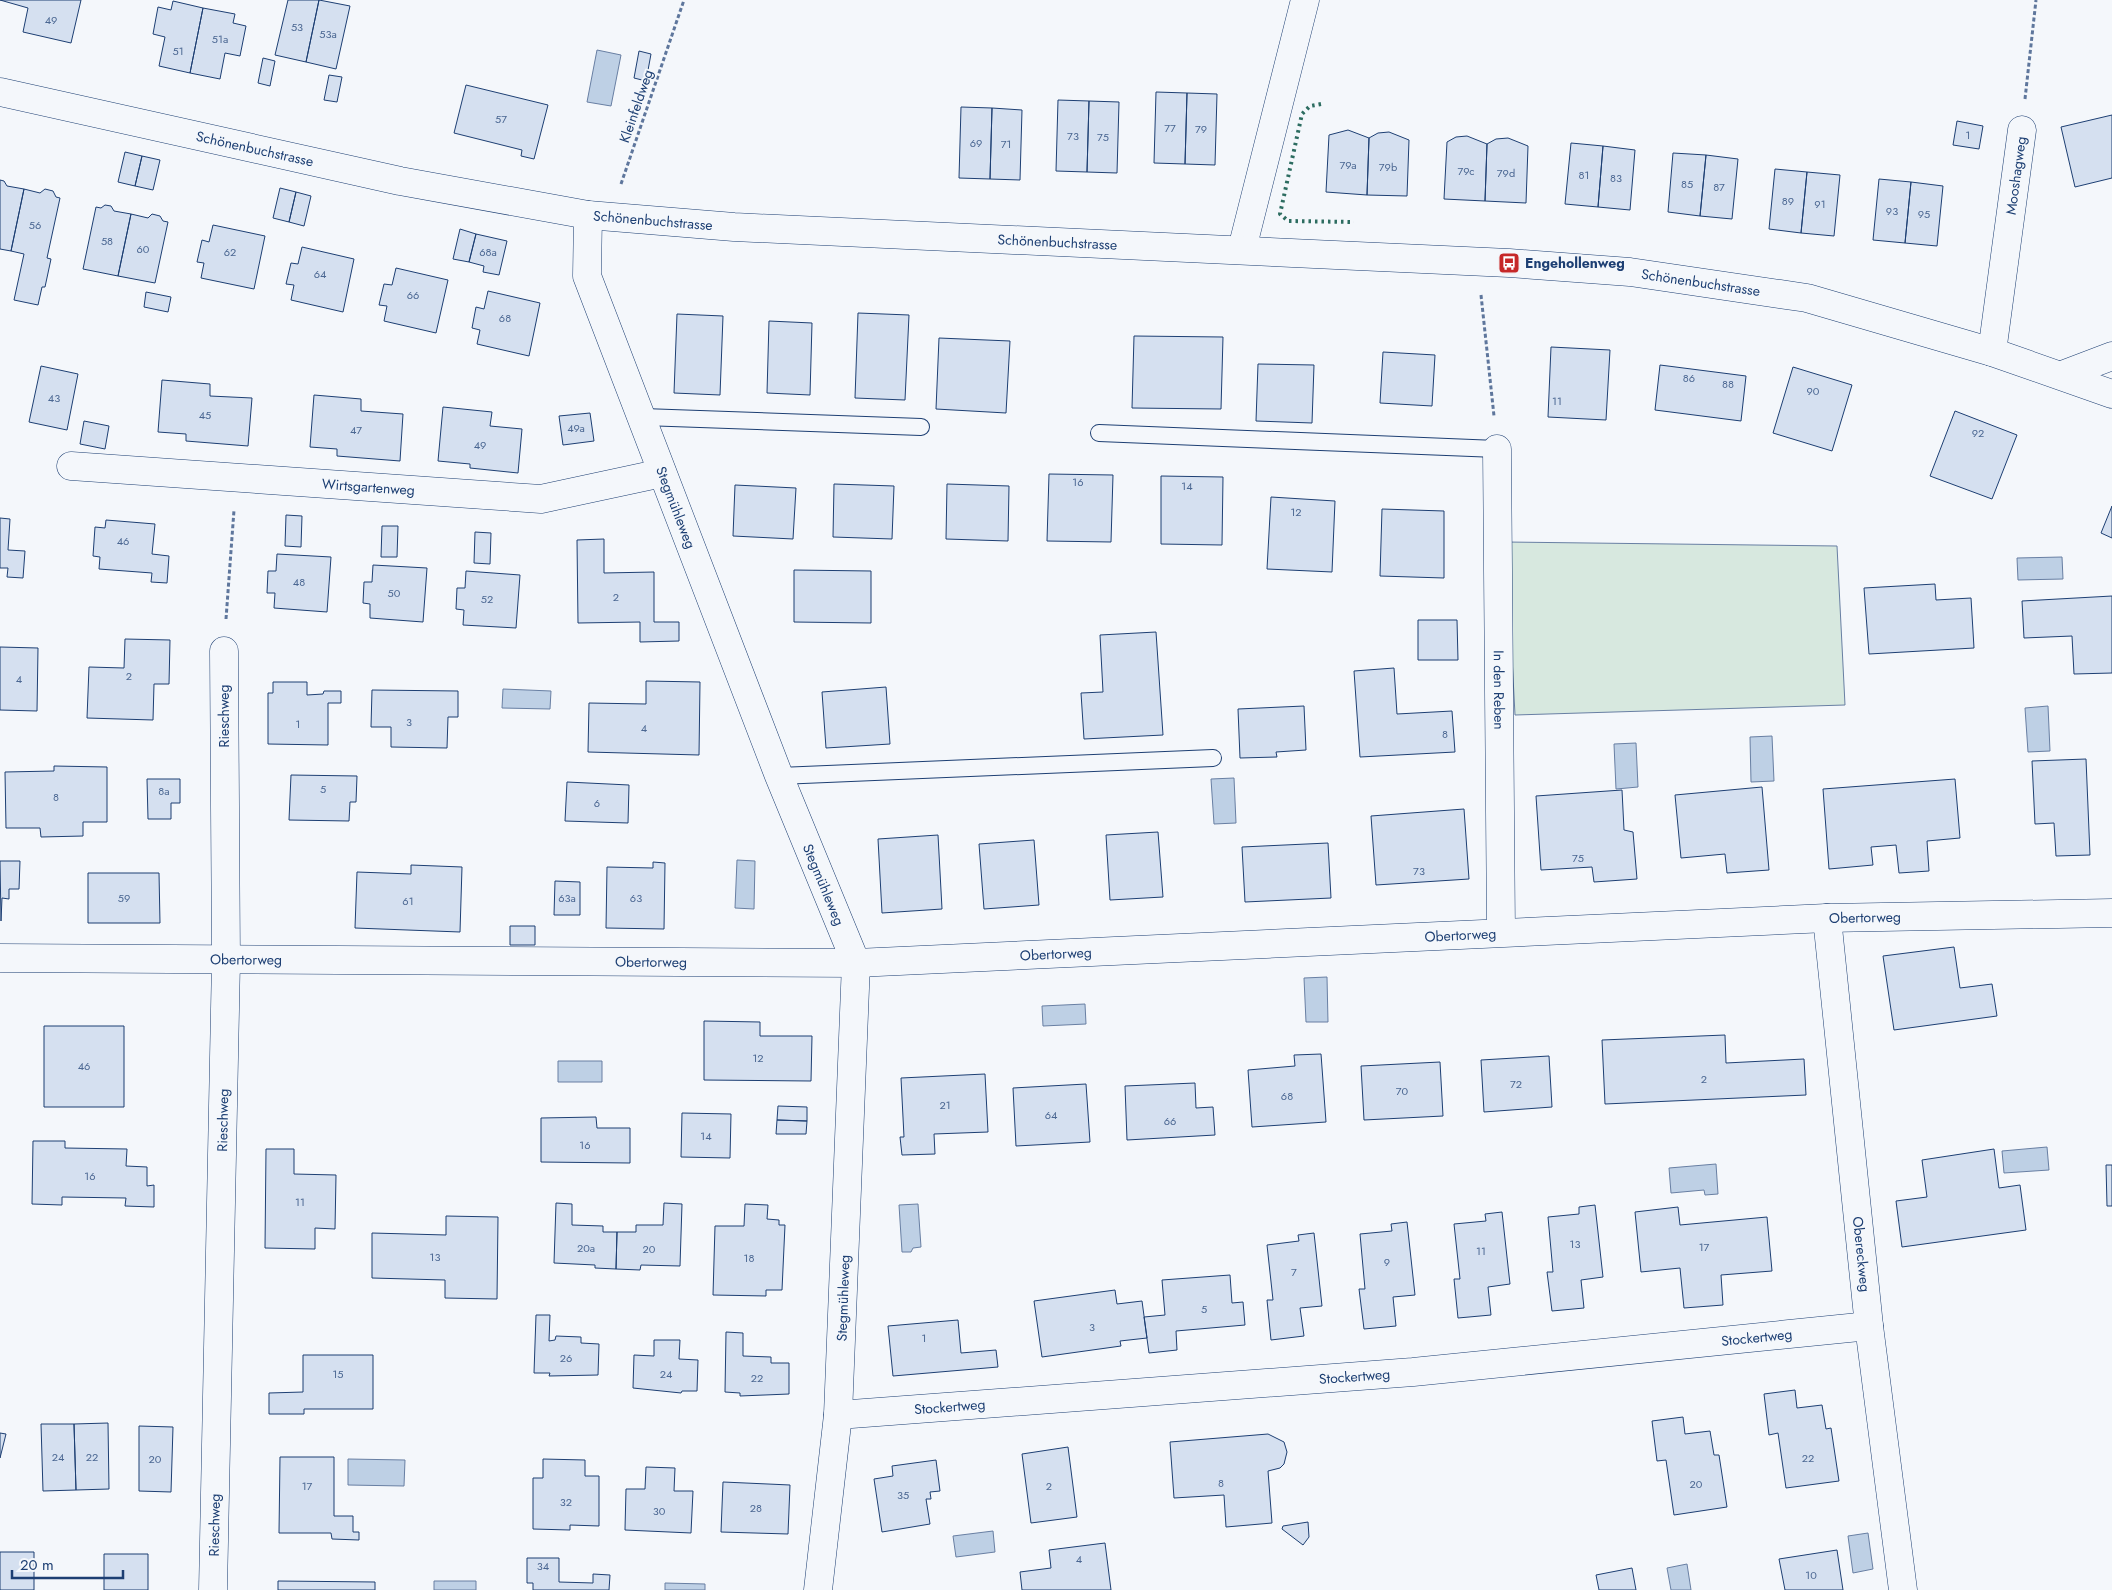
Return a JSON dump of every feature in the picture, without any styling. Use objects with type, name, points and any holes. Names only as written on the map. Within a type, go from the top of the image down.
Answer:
[{"type":"street","points":[[1242,249],[1305,0]]},
{"type":"street","name":"Schönenbuchstrasse","points":[[0,92],[400,181],[599,217],[734,227],[1242,249],[1493,262],[1630,272],[1807,298],[1992,352],[2112,394]]},
{"type":"street","name":"Mooshagweg","points":[[1992,352],[2022,130]]},
{"type":"street","name":"Stegmühleweg","points":[[599,217],[587,276],[643,417],[662,473],[779,776],[856,963],[838,1415],[818,1590]]},
{"type":"street","points":[[2062,376],[2112,356]]},
{"type":"street","name":"In den Reben","points":[[1497,449],[1501,932]]},
{"type":"street","name":"Wirtsgartenweg","points":[[71,466],[541,499],[662,473]]},
{"type":"street","name":"Rieschweg","points":[[213,1590],[226,961],[224,651]]},
{"type":"street","name":"Obertorweg","points":[[0,958],[226,961],[856,963],[1826,918],[2112,913]]},
{"type":"street","name":"Obereckweg","points":[[1826,918],[1869,1326],[1903,1590]]},
{"type":"street","name":"Stockertweg","points":[[838,1415],[1413,1372],[1869,1326]]},
{"type":"lane","points":[[643,417],[921,427]]},
{"type":"lane","points":[[1099,433],[1497,449]]},
{"type":"lane","points":[[779,776],[1213,758]]},
{"type":"path","name":"Kleinfeldweg","points":[[599,217],[684,0]]},
{"type":"path","name":"Mooshagweg","points":[[2022,130],[2036,0]]},
{"type":"path","points":[[1480,290],[1492,393]]},
{"type":"path","points":[[224,651],[236,477]]},
{"type":"shaded area","points":[[1506,542],[1837,546],[1845,705],[1515,715]]},
{"type":"water","points":[[597,50],[621,55],[611,106],[587,102]]},
{"type":"water","points":[[2062,557],[2063,579],[2018,580],[2017,558]]},
{"type":"water","points":[[503,689],[551,691],[550,709],[502,708]]},
{"type":"water","points":[[2048,706],[2050,751],[2028,752],[2025,708]]},
{"type":"water","points":[[1772,736],[1774,781],[1751,782],[1750,737]]},
{"type":"water","points":[[1636,743],[1638,787],[1616,789],[1614,744]]},
{"type":"water","points":[[1234,778],[1236,823],[1214,824],[1211,779]]},
{"type":"water","points":[[737,860],[755,861],[754,909],[735,908]]},
{"type":"water","points":[[1327,977],[1328,1022],[1306,1022],[1304,978]]},
{"type":"water","points":[[1085,1004],[1086,1024],[1043,1026],[1042,1006]]},
{"type":"water","points":[[558,1061],[602,1061],[602,1082],[558,1082]]},
{"type":"water","points":[[2047,1147],[2049,1170],[2004,1173],[2002,1151]]},
{"type":"water","points":[[1716,1164],[1718,1194],[1705,1195],[1704,1190],[1671,1193],[1669,1168]]},
{"type":"water","points":[[918,1204],[921,1247],[913,1248],[911,1252],[902,1252],[899,1205]]},
{"type":"water","points":[[348,1459],[405,1460],[404,1486],[348,1485]]},
{"type":"water","points":[[993,1531],[995,1552],[956,1557],[953,1536]]},
{"type":"water","points":[[1868,1533],[1873,1569],[1853,1573],[1848,1536]]},
{"type":"water","points":[[1687,1564],[1691,1590],[1671,1590],[1667,1568]]},
{"type":"water","points":[[434,1581],[476,1581],[476,1590],[434,1590]]},
{"type":"water","points":[[665,1583],[705,1584],[705,1590],[665,1590]]},
{"type":"building","points":[[0,0],[81,0],[71,43],[23,32],[28,8]]},
{"type":"building","points":[[288,0],[319,0],[306,62],[275,55]]},
{"type":"building","points":[[319,0],[350,6],[336,69],[306,62]]},
{"type":"building","points":[[173,1],[203,8],[190,73],[159,66],[165,37],[153,34],[158,7],[171,10]]},
{"type":"building","points":[[203,8],[235,14],[233,23],[246,26],[240,56],[225,53],[220,79],[190,73]]},
{"type":"building","points":[[639,51],[651,54],[646,81],[634,78]]},
{"type":"building","points":[[263,58],[275,61],[270,86],[258,83]]},
{"type":"building","points":[[329,75],[342,77],[337,102],[324,100]]},
{"type":"building","points":[[466,85],[548,105],[534,159],[521,156],[522,150],[454,133]]},
{"type":"building","points":[[1156,92],[1187,93],[1185,164],[1154,163]]},
{"type":"building","points":[[1187,93],[1217,94],[1215,165],[1185,164]]},
{"type":"building","points":[[1058,100],[1089,101],[1087,172],[1056,171]]},
{"type":"building","points":[[1089,101],[1119,102],[1117,173],[1087,172]]},
{"type":"building","points":[[961,107],[992,108],[990,179],[959,178]]},
{"type":"building","points":[[992,108],[1022,110],[1020,180],[990,179]]},
{"type":"building","points":[[2112,115],[2112,178],[2075,187],[2061,127]]},
{"type":"building","points":[[1957,121],[1983,126],[1979,149],[1953,145]]},
{"type":"building","points":[[1348,130],[1369,138],[1367,195],[1326,192],[1329,135]]},
{"type":"building","points":[[1389,132],[1409,140],[1407,196],[1367,195],[1369,138],[1378,133]]},
{"type":"building","points":[[1467,136],[1487,144],[1485,201],[1444,199],[1447,142],[1456,137]]},
{"type":"building","points":[[1508,138],[1528,146],[1526,203],[1485,201],[1487,144],[1496,139]]},
{"type":"building","points":[[1571,143],[1603,146],[1598,207],[1565,204]]},
{"type":"building","points":[[1603,146],[1635,150],[1630,210],[1598,207]]},
{"type":"building","points":[[125,152],[142,156],[135,186],[118,182]]},
{"type":"building","points":[[1673,153],[1706,155],[1700,216],[1668,212]]},
{"type":"building","points":[[1706,155],[1738,159],[1732,219],[1700,216]]},
{"type":"building","points":[[142,156],[160,160],[153,190],[135,186]]},
{"type":"building","points":[[1775,169],[1807,172],[1801,233],[1769,229]]},
{"type":"building","points":[[1807,172],[1840,175],[1834,236],[1801,233]]},
{"type":"building","points":[[1879,179],[1911,182],[1905,243],[1873,240]]},
{"type":"building","points":[[0,180],[4,181],[7,186],[24,189],[11,251],[0,249]]},
{"type":"building","points":[[1911,182],[1943,186],[1937,246],[1905,243]]},
{"type":"building","points":[[280,188],[296,192],[289,222],[273,218]]},
{"type":"building","points":[[24,189],[40,193],[45,189],[53,191],[56,197],[60,198],[47,258],[51,259],[45,287],[42,287],[38,305],[14,300],[24,254],[11,251]]},
{"type":"building","points":[[296,192],[311,196],[304,226],[289,222]]},
{"type":"building","points":[[105,205],[111,206],[114,211],[131,214],[118,276],[83,269],[96,207],[101,208]]},
{"type":"building","points":[[131,214],[148,218],[152,214],[160,216],[163,221],[168,222],[155,283],[118,276]]},
{"type":"building","points":[[213,225],[265,236],[254,289],[201,278],[204,263],[197,262],[202,240],[209,242]]},
{"type":"building","points":[[460,229],[476,234],[469,262],[453,259]]},
{"type":"building","points":[[476,234],[507,241],[499,275],[483,272],[484,266],[469,262]]},
{"type":"building","points":[[302,247],[354,259],[343,312],[291,300],[294,285],[286,284],[291,263],[298,264]]},
{"type":"building","points":[[396,268],[448,280],[436,333],[384,321],[387,306],[379,305],[384,284],[392,285]]},
{"type":"building","points":[[488,291],[540,303],[529,356],[477,344],[480,330],[472,328],[476,307],[484,309]]},
{"type":"building","points":[[146,292],[171,297],[168,312],[144,307]]},
{"type":"building","points":[[858,313],[909,315],[905,400],[855,398]]},
{"type":"building","points":[[677,314],[723,316],[720,395],[674,393]]},
{"type":"building","points":[[769,321],[812,323],[810,395],[767,393]]},
{"type":"building","points":[[1134,336],[1223,337],[1221,409],[1132,408]]},
{"type":"building","points":[[939,338],[1010,341],[1006,413],[936,409]]},
{"type":"building","points":[[1551,347],[1610,350],[1606,420],[1548,417]]},
{"type":"building","points":[[1383,352],[1435,355],[1432,406],[1380,403]]},
{"type":"building","points":[[1258,364],[1314,365],[1312,423],[1256,421]]},
{"type":"building","points":[[1660,365],[1746,376],[1741,421],[1655,410]]},
{"type":"building","points":[[41,366],[78,374],[67,430],[29,422]]},
{"type":"building","points":[[1793,367],[1852,385],[1832,451],[1773,433]]},
{"type":"building","points":[[162,380],[210,384],[210,396],[252,398],[248,446],[186,441],[186,434],[158,432]]},
{"type":"building","points":[[314,395],[361,399],[361,411],[403,414],[400,461],[337,456],[337,449],[310,447]]},
{"type":"building","points":[[443,407],[492,412],[490,426],[522,429],[518,473],[470,468],[470,464],[438,461]]},
{"type":"building","points":[[1955,411],[2017,435],[1992,499],[1930,476]]},
{"type":"building","points":[[590,413],[594,441],[563,445],[559,416]]},
{"type":"building","points":[[84,421],[109,426],[105,449],[80,444]]},
{"type":"building","points":[[1049,474],[1113,475],[1111,542],[1047,541]]},
{"type":"building","points":[[1161,476],[1223,477],[1222,545],[1161,544]]},
{"type":"building","points":[[834,484],[894,486],[892,539],[833,537]]},
{"type":"building","points":[[947,484],[1009,486],[1008,541],[946,539]]},
{"type":"building","points":[[735,485],[796,488],[793,539],[733,536]]},
{"type":"building","points":[[1271,497],[1335,501],[1332,572],[1267,569]]},
{"type":"building","points":[[2112,506],[2112,538],[2101,533]]},
{"type":"building","points":[[1382,509],[1444,511],[1444,578],[1380,576]]},
{"type":"building","points":[[286,515],[302,516],[301,547],[285,546]]},
{"type":"building","points":[[0,518],[10,519],[8,550],[25,551],[23,578],[7,577],[8,568],[0,568]]},
{"type":"building","points":[[106,520],[155,524],[152,554],[169,556],[167,583],[151,582],[152,573],[99,569],[100,557],[93,556],[95,527],[105,528]]},
{"type":"building","points":[[382,526],[398,526],[397,557],[381,557]]},
{"type":"building","points":[[475,532],[491,533],[490,564],[474,563]]},
{"type":"building","points":[[604,539],[604,573],[654,572],[654,622],[679,622],[679,641],[640,642],[640,622],[578,623],[577,540]]},
{"type":"building","points":[[277,554],[331,557],[327,612],[274,608],[275,593],[267,593],[268,571],[276,571]]},
{"type":"building","points":[[373,565],[427,568],[423,622],[370,618],[370,604],[363,603],[364,582],[372,582]]},
{"type":"building","points":[[794,570],[871,571],[871,623],[794,622]]},
{"type":"building","points":[[466,571],[520,575],[516,628],[463,625],[464,610],[456,609],[457,588],[465,588]]},
{"type":"building","points":[[1935,584],[1936,600],[1971,598],[1974,648],[1869,654],[1864,588]]},
{"type":"building","points":[[2112,596],[2112,673],[2074,674],[2072,636],[2024,638],[2022,601]]},
{"type":"building","points":[[1418,620],[1457,620],[1458,660],[1418,660]]},
{"type":"building","points":[[1156,632],[1163,735],[1084,739],[1081,693],[1103,692],[1100,635]]},
{"type":"building","points":[[125,639],[170,640],[169,684],[154,684],[153,720],[87,718],[89,667],[124,668]]},
{"type":"building","points":[[0,647],[38,648],[37,711],[0,710]]},
{"type":"building","points":[[1394,668],[1397,714],[1452,711],[1455,752],[1360,757],[1354,671]]},
{"type":"building","points":[[646,681],[700,682],[699,755],[588,752],[589,703],[646,704]]},
{"type":"building","points":[[273,682],[307,682],[307,695],[323,694],[324,691],[341,691],[341,703],[328,703],[328,745],[268,744],[268,693],[273,693]]},
{"type":"building","points":[[886,687],[890,744],[826,748],[822,692]]},
{"type":"building","points":[[372,690],[458,691],[458,717],[448,717],[447,748],[391,747],[391,727],[371,727]]},
{"type":"building","points":[[1304,706],[1306,750],[1276,752],[1277,757],[1240,758],[1238,709]]},
{"type":"building","points":[[2086,759],[2090,855],[2056,856],[2054,823],[2035,824],[2032,761]]},
{"type":"building","points":[[54,766],[107,767],[107,822],[83,822],[83,836],[41,837],[40,828],[6,828],[5,772],[54,771]]},
{"type":"building","points":[[291,775],[357,776],[356,802],[350,802],[349,821],[289,820]]},
{"type":"building","points":[[147,779],[180,779],[180,803],[171,803],[171,819],[148,819]]},
{"type":"building","points":[[1955,779],[1960,838],[1927,841],[1929,871],[1899,873],[1896,845],[1871,847],[1873,865],[1829,869],[1823,789]]},
{"type":"building","points":[[567,782],[629,785],[628,823],[565,821]]},
{"type":"building","points":[[1762,787],[1769,870],[1727,873],[1725,854],[1681,858],[1675,795]]},
{"type":"building","points":[[1622,790],[1624,830],[1633,832],[1637,879],[1594,882],[1592,867],[1541,870],[1536,796]]},
{"type":"building","points":[[1464,809],[1469,879],[1376,885],[1371,816]]},
{"type":"building","points":[[1158,832],[1163,897],[1110,900],[1106,835]]},
{"type":"building","points":[[938,835],[942,909],[882,913],[878,839]]},
{"type":"building","points":[[1034,840],[1039,905],[984,909],[979,844]]},
{"type":"building","points":[[1328,843],[1331,898],[1245,902],[1242,847]]},
{"type":"building","points":[[0,861],[20,861],[19,889],[9,889],[9,899],[2,898],[1,921]]},
{"type":"building","points":[[653,862],[665,863],[664,929],[606,928],[607,867],[653,868]]},
{"type":"building","points":[[411,865],[462,867],[460,932],[355,928],[357,872],[411,874]]},
{"type":"building","points":[[88,873],[159,873],[160,923],[88,923]]},
{"type":"building","points":[[555,881],[580,882],[580,915],[554,915]]},
{"type":"building","points":[[510,926],[535,926],[535,945],[510,945]]},
{"type":"building","points":[[1954,947],[1960,988],[1992,984],[1997,1016],[1894,1030],[1883,956]]},
{"type":"building","points":[[704,1021],[760,1022],[760,1036],[812,1036],[811,1081],[704,1080]]},
{"type":"building","points":[[44,1026],[124,1026],[124,1107],[44,1107]]},
{"type":"building","points":[[1725,1035],[1726,1063],[1804,1059],[1806,1095],[1605,1104],[1602,1040]]},
{"type":"building","points":[[1321,1054],[1326,1122],[1252,1127],[1248,1070],[1295,1066],[1294,1055]]},
{"type":"building","points":[[1549,1056],[1552,1107],[1484,1112],[1481,1060]]},
{"type":"building","points":[[1440,1062],[1443,1116],[1364,1120],[1361,1066]]},
{"type":"building","points":[[985,1074],[988,1132],[934,1134],[935,1154],[902,1155],[900,1137],[904,1137],[901,1078]]},
{"type":"building","points":[[1195,1083],[1196,1108],[1213,1107],[1215,1135],[1127,1140],[1125,1086]]},
{"type":"building","points":[[1086,1084],[1090,1142],[1016,1146],[1013,1088]]},
{"type":"building","points":[[778,1106],[807,1107],[807,1121],[777,1120]]},
{"type":"building","points":[[682,1113],[731,1114],[730,1158],[681,1157]]},
{"type":"building","points":[[596,1117],[597,1128],[630,1128],[630,1163],[541,1162],[541,1118]]},
{"type":"building","points":[[777,1120],[807,1121],[806,1134],[776,1134]]},
{"type":"building","points":[[33,1141],[65,1141],[65,1148],[127,1149],[126,1166],[147,1167],[147,1186],[154,1185],[154,1207],[125,1206],[126,1198],[62,1197],[62,1205],[32,1204]]},
{"type":"building","points":[[266,1149],[294,1149],[294,1174],[336,1175],[335,1229],[315,1228],[315,1249],[265,1248]]},
{"type":"building","points":[[1994,1149],[1999,1188],[2020,1185],[2026,1230],[1902,1247],[1896,1201],[1927,1197],[1922,1160]]},
{"type":"building","points":[[2106,1165],[2112,1165],[2112,1206],[2107,1206]]},
{"type":"building","points":[[556,1203],[572,1204],[572,1225],[603,1226],[603,1232],[617,1232],[616,1269],[595,1268],[595,1265],[554,1263]]},
{"type":"building","points":[[664,1203],[682,1204],[680,1266],[641,1265],[640,1270],[616,1269],[617,1232],[636,1232],[636,1225],[663,1225]]},
{"type":"building","points":[[745,1204],[768,1205],[767,1219],[779,1220],[779,1225],[785,1225],[782,1290],[766,1290],[766,1296],[713,1295],[715,1226],[744,1226]]},
{"type":"building","points":[[1595,1205],[1603,1277],[1581,1280],[1584,1308],[1552,1311],[1547,1272],[1553,1272],[1548,1217],[1579,1214],[1579,1207]]},
{"type":"building","points":[[1678,1207],[1680,1225],[1767,1217],[1772,1271],[1721,1275],[1723,1305],[1684,1308],[1680,1268],[1641,1272],[1635,1212]]},
{"type":"building","points":[[1502,1212],[1510,1284],[1488,1287],[1491,1315],[1458,1318],[1454,1279],[1460,1279],[1454,1224],[1486,1221],[1485,1214]]},
{"type":"building","points":[[446,1216],[498,1217],[497,1299],[445,1298],[445,1280],[372,1278],[372,1233],[446,1235]]},
{"type":"building","points":[[1407,1222],[1415,1295],[1393,1297],[1396,1326],[1364,1329],[1359,1289],[1365,1289],[1360,1234],[1392,1231],[1391,1224]]},
{"type":"building","points":[[1314,1233],[1322,1306],[1300,1308],[1304,1336],[1271,1340],[1267,1300],[1273,1300],[1267,1245],[1299,1241],[1298,1235]]},
{"type":"building","points":[[1230,1275],[1232,1303],[1243,1302],[1245,1325],[1176,1331],[1177,1350],[1149,1353],[1144,1317],[1165,1315],[1162,1280]]},
{"type":"building","points":[[1115,1290],[1117,1304],[1142,1301],[1147,1338],[1120,1341],[1121,1346],[1042,1357],[1034,1301]]},
{"type":"building","points":[[536,1315],[550,1315],[549,1341],[555,1340],[556,1336],[581,1337],[581,1343],[599,1344],[598,1375],[549,1376],[550,1373],[534,1373]]},
{"type":"building","points":[[958,1320],[961,1353],[996,1350],[998,1367],[893,1376],[888,1326]]},
{"type":"building","points":[[726,1332],[743,1333],[743,1356],[771,1357],[771,1363],[789,1363],[789,1394],[740,1396],[740,1393],[725,1392]]},
{"type":"building","points":[[654,1340],[680,1340],[679,1359],[698,1360],[697,1391],[682,1391],[681,1393],[633,1388],[634,1355],[654,1356]]},
{"type":"building","points":[[303,1355],[373,1355],[373,1409],[304,1409],[304,1414],[269,1414],[269,1393],[303,1392]]},
{"type":"building","points":[[1795,1390],[1797,1408],[1822,1405],[1826,1429],[1831,1428],[1839,1481],[1786,1488],[1778,1433],[1769,1435],[1764,1394]]},
{"type":"building","points":[[1683,1417],[1685,1434],[1710,1431],[1714,1455],[1719,1455],[1727,1507],[1674,1515],[1666,1460],[1657,1461],[1652,1421]]},
{"type":"building","points":[[108,1423],[109,1489],[76,1490],[74,1424]]},
{"type":"building","points":[[41,1424],[74,1424],[76,1490],[43,1491]]},
{"type":"building","points":[[139,1426],[173,1427],[171,1492],[139,1491]]},
{"type":"building","points":[[0,1433],[6,1434],[0,1458]]},
{"type":"building","points":[[1268,1434],[1284,1442],[1287,1452],[1284,1464],[1280,1468],[1268,1471],[1272,1523],[1226,1527],[1224,1495],[1174,1498],[1170,1442]]},
{"type":"building","points":[[1068,1447],[1077,1517],[1031,1523],[1022,1454]]},
{"type":"building","points":[[280,1457],[334,1457],[334,1516],[353,1516],[353,1532],[359,1532],[359,1540],[332,1539],[331,1533],[279,1533]]},
{"type":"building","points":[[543,1459],[585,1460],[585,1476],[599,1476],[599,1526],[570,1525],[570,1530],[533,1529],[533,1478],[543,1478]]},
{"type":"building","points":[[936,1460],[940,1491],[930,1492],[931,1499],[926,1499],[930,1524],[882,1532],[874,1479],[893,1476],[892,1466]]},
{"type":"building","points":[[646,1467],[675,1468],[674,1491],[693,1491],[691,1533],[625,1530],[626,1489],[645,1489]]},
{"type":"building","points":[[723,1482],[790,1485],[788,1534],[721,1532]]},
{"type":"building","points":[[1308,1522],[1309,1537],[1303,1545],[1282,1529],[1283,1526]]},
{"type":"building","points":[[1105,1543],[1111,1590],[1022,1590],[1020,1572],[1051,1568],[1049,1550]]},
{"type":"building","points":[[1837,1550],[1843,1590],[1785,1590],[1779,1559]]},
{"type":"building","points":[[0,1552],[34,1552],[34,1590],[0,1590]]},
{"type":"building","points":[[104,1554],[148,1554],[148,1590],[104,1590]]},
{"type":"building","points":[[527,1558],[559,1558],[559,1582],[593,1583],[593,1574],[610,1575],[609,1590],[533,1590],[533,1583],[527,1583]]},
{"type":"building","points":[[1632,1568],[1636,1590],[1599,1590],[1596,1575]]},
{"type":"building","points":[[278,1581],[375,1582],[375,1590],[278,1590]]},
{"type":"hedge","points":[[1321,104],[1310,106],[1302,114],[1280,214],[1288,221],[1354,222]]},
{"type":"place","name":"Engehollenweg","points":[[1509,263]]}]
